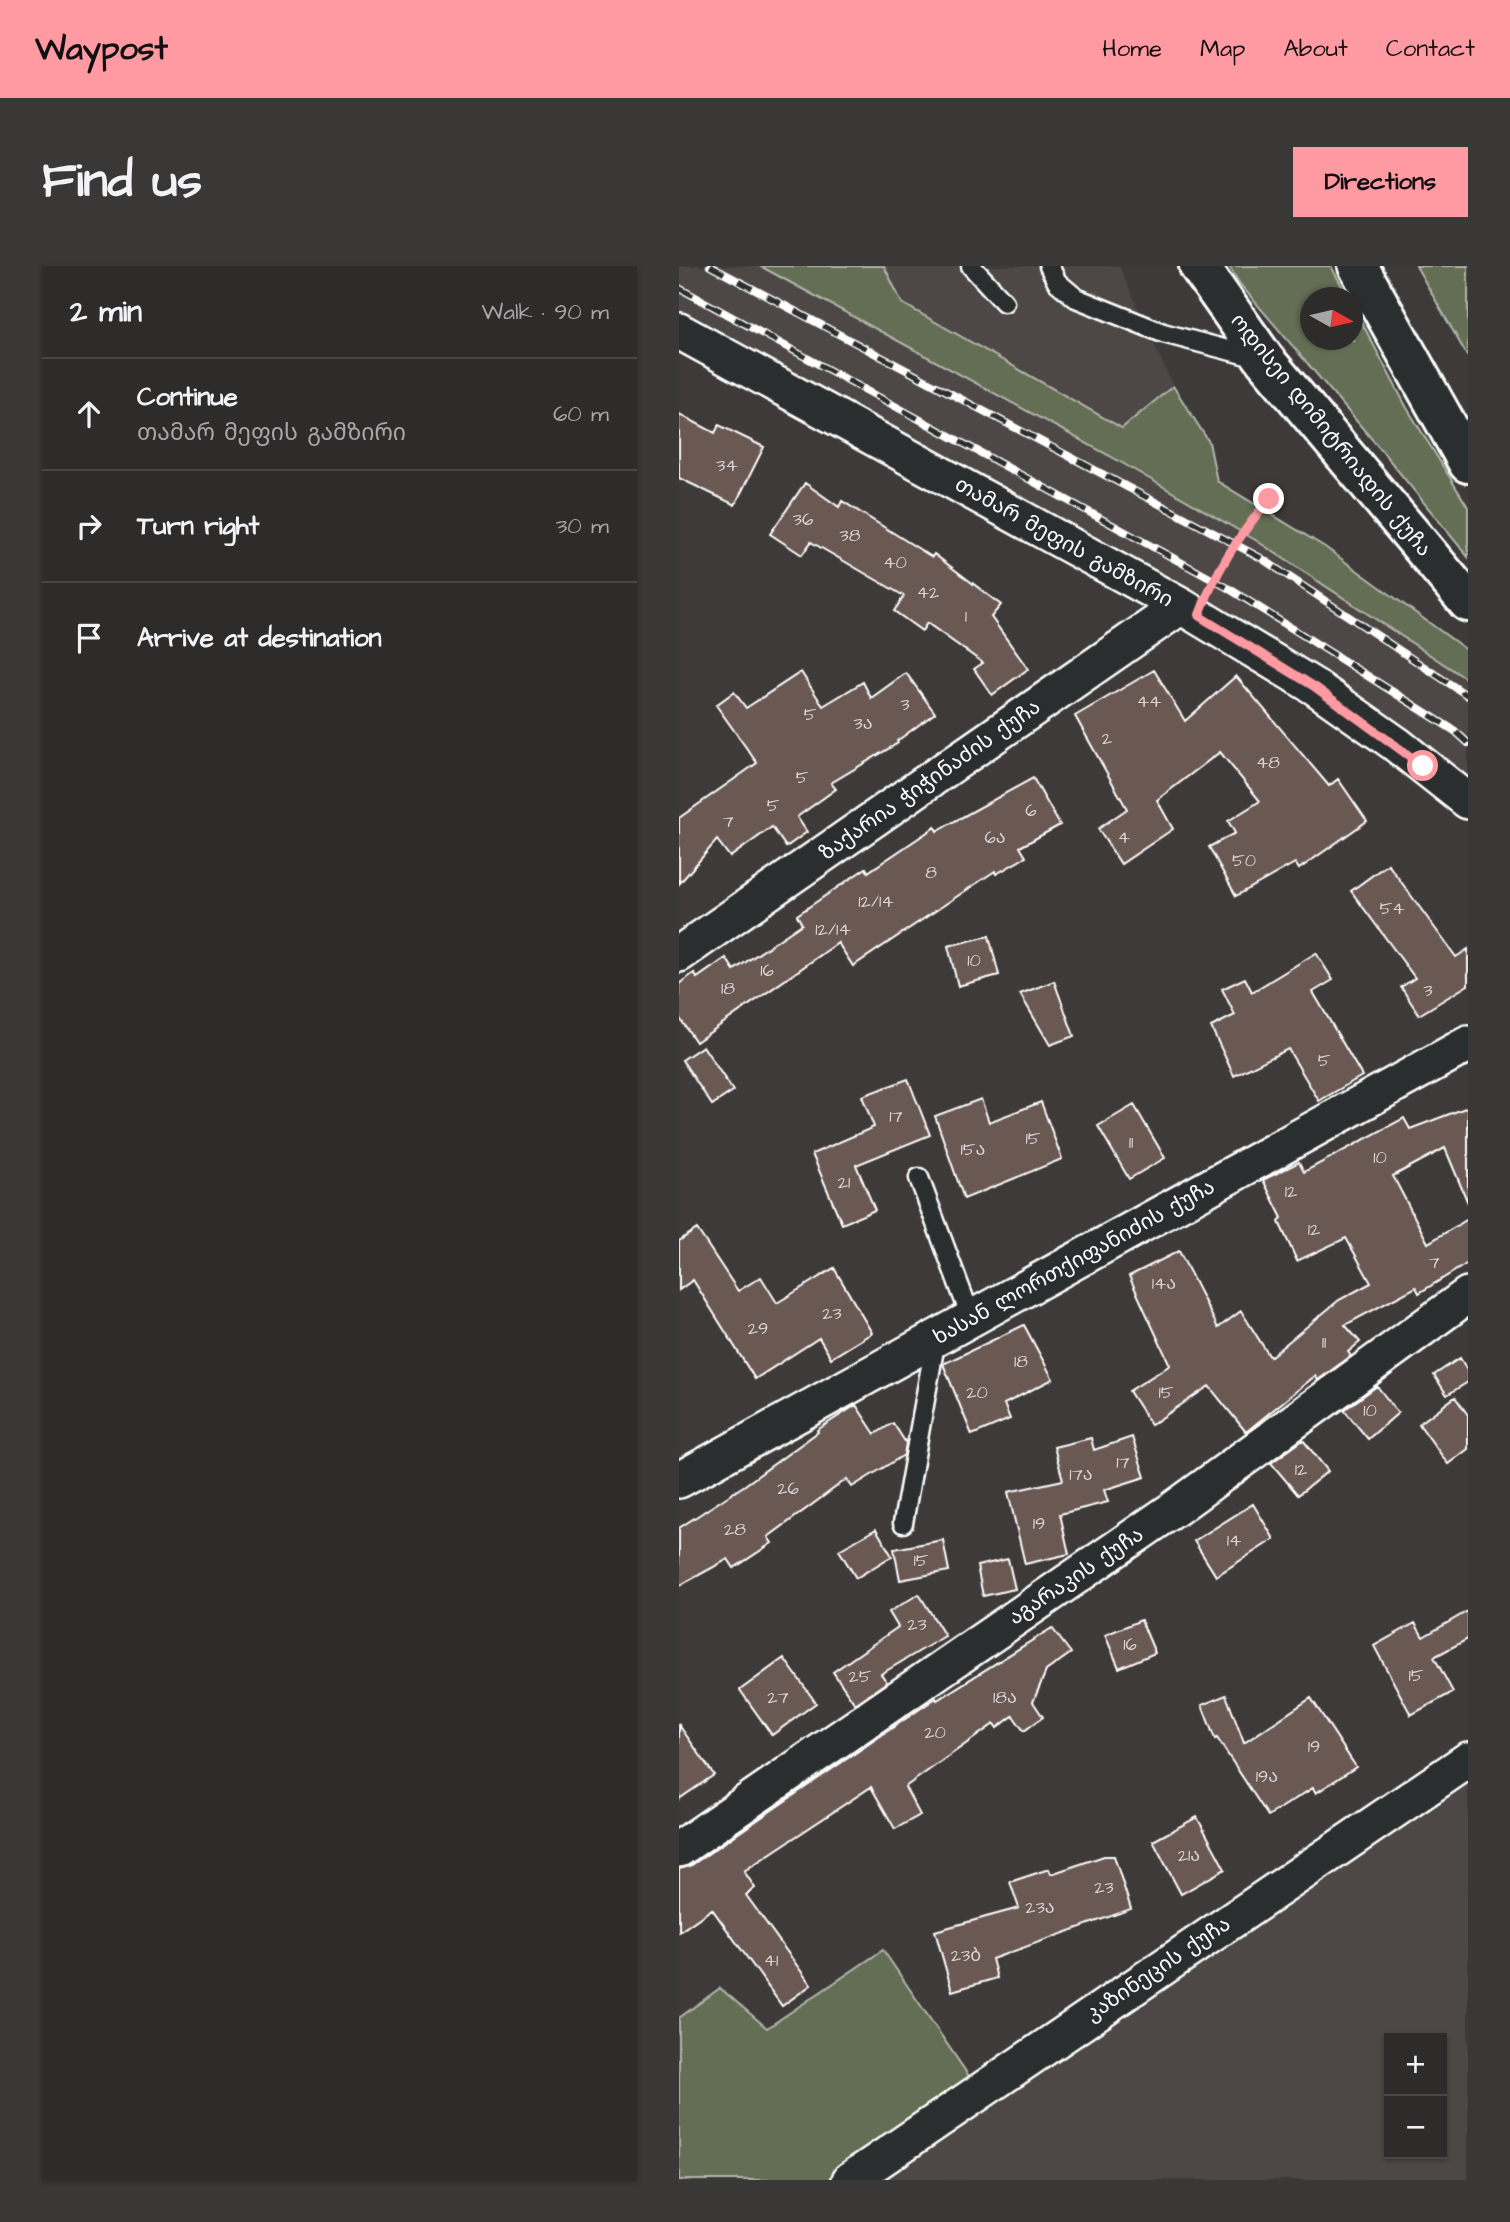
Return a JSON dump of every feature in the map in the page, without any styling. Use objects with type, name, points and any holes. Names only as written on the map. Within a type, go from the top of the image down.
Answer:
[{"type":"main road","name":"ოდისეი დიმიტრიადის ქუჩა","points":[[1199,266],[1265,360],[1468,602]]},
{"type":"main road","points":[[1358,266],[1468,463]]},
{"type":"street","name":"თამარ მეფის გამზირი","points":[[679,331],[1190,611],[1315,687],[1396,744],[1468,802]]},
{"type":"street","name":"ზაქარია ჭიჭინაძის ქუჩა","points":[[679,954],[1190,611]]},
{"type":"street","name":"ხასან ლორთქიფანიძის ქუჩა","points":[[679,1480],[1468,1044]]},
{"type":"street","name":"აგარაკის ქუჩა","points":[[679,1849],[1174,1509],[1468,1295]]},
{"type":"street","name":"კაზინეცის ქუჩა","points":[[850,2180],[1468,1760]]},
{"type":"lane","points":[[971,266],[1004,302]]},
{"type":"lane","points":[[1049,266],[1058,282],[1076,298],[1163,333],[1265,360]]},
{"type":"lane","points":[[919,1178],[972,1320]]},
{"type":"lane","points":[[903,1523],[936,1338]]},
{"type":"path","points":[[1190,611],[1234,544],[1269,499]]},
{"type":"shaded area","points":[[679,266],[760,266],[1110,456],[1257,541],[1468,680],[1468,783],[1397,721],[1181,590],[679,313]]},
{"type":"shaded area","points":[[884,266],[1119,266],[1173,386],[1122,428],[902,303]]},
{"type":"shaded area","points":[[1468,1760],[1468,2180],[850,2180]]},
{"type":"green space","points":[[760,266],[884,266],[902,303],[1122,428],[1173,386],[1209,442],[1217,481],[1325,547],[1468,651],[1468,680],[1257,541],[1110,456]]},
{"type":"green space","points":[[1229,266],[1331,266],[1343,287],[1300,287],[1300,350],[1363,350],[1363,325],[1407,408],[1468,507],[1468,557],[1382,451],[1239,283]]},
{"type":"green space","points":[[1416,266],[1468,266],[1468,357]]},
{"type":"green space","points":[[883,1950],[975,2085],[832,2180],[679,2180],[679,2018],[720,1988],[767,2028]]},
{"type":"building","points":[[679,414],[715,433],[719,425],[764,447],[735,505],[679,478]]},
{"type":"building","points":[[805,483],[839,507],[842,501],[932,557],[934,554],[1001,605],[991,617],[1028,669],[992,695],[974,669],[983,663],[927,623],[922,631],[894,611],[904,596],[811,542],[802,555],[770,534]]},
{"type":"building","points":[[1154,670],[1185,721],[1236,676],[1329,786],[1338,779],[1367,821],[1299,869],[1295,863],[1236,896],[1209,847],[1235,833],[1228,821],[1260,801],[1220,752],[1157,800],[1173,829],[1121,864],[1098,829],[1127,809],[1075,716]]},
{"type":"building","points":[[801,672],[823,706],[863,682],[871,698],[906,673],[935,713],[897,741],[898,743],[831,783],[836,789],[797,817],[807,832],[786,847],[772,827],[730,857],[717,840],[679,884],[679,818],[757,763],[716,705],[734,692],[746,708]]},
{"type":"building","points":[[1033,778],[1060,825],[1020,847],[1026,857],[996,874],[995,871],[853,966],[838,943],[696,1042],[679,1017],[679,984],[694,973],[697,978],[726,958],[734,970],[802,924],[797,915],[866,868],[868,872],[935,827],[937,831]]},
{"type":"building","points":[[1388,864],[1456,957],[1468,949],[1468,985],[1419,1015],[1401,987],[1415,978],[1351,891]]},
{"type":"building","points":[[989,936],[999,975],[958,986],[948,946]]},
{"type":"building","points":[[1316,953],[1333,980],[1313,992],[1362,1076],[1319,1101],[1288,1049],[1234,1076],[1211,1027],[1235,1015],[1222,989],[1245,978],[1252,992]]},
{"type":"building","points":[[1054,981],[1074,1036],[1050,1045],[1020,994]]},
{"type":"building","points":[[703,1046],[733,1091],[712,1105],[682,1060]]},
{"type":"building","points":[[908,1079],[930,1135],[856,1165],[875,1210],[842,1224],[812,1154],[874,1127],[862,1096]]},
{"type":"building","points":[[981,1099],[989,1122],[1041,1102],[1062,1159],[964,1199],[935,1116]]},
{"type":"building","points":[[1134,1105],[1165,1158],[1129,1179],[1098,1126]]},
{"type":"building","points":[[1468,1107],[1468,1203],[1445,1148],[1393,1176],[1428,1243],[1468,1219],[1468,1263],[1419,1293],[1416,1287],[1345,1325],[1360,1342],[1348,1352],[1351,1356],[1318,1380],[1315,1376],[1246,1432],[1209,1386],[1151,1425],[1129,1391],[1170,1365],[1129,1276],[1179,1251],[1218,1328],[1241,1311],[1270,1357],[1339,1300],[1371,1283],[1346,1238],[1297,1261],[1279,1222],[1282,1218],[1263,1180],[1299,1162],[1304,1172],[1404,1118],[1410,1129]]},
{"type":"building","points":[[697,1229],[738,1291],[761,1277],[777,1303],[834,1268],[872,1333],[831,1358],[819,1338],[755,1379],[693,1280],[679,1290],[679,1241]]},
{"type":"building","points":[[1024,1325],[1053,1379],[1004,1404],[1010,1419],[972,1435],[943,1364]]},
{"type":"building","points":[[1460,1358],[1468,1371],[1468,1382],[1447,1395],[1434,1375]]},
{"type":"building","points":[[1377,1386],[1398,1413],[1368,1439],[1344,1410]]},
{"type":"building","points":[[1455,1397],[1468,1415],[1468,1449],[1448,1464],[1419,1424]]},
{"type":"building","points":[[856,1405],[875,1434],[893,1423],[906,1443],[904,1455],[852,1487],[847,1479],[768,1537],[772,1543],[734,1568],[728,1559],[679,1586],[679,1528],[745,1485],[818,1432],[817,1430]]},
{"type":"building","points":[[1132,1437],[1145,1477],[1104,1490],[1108,1502],[1060,1514],[1069,1554],[1025,1564],[1008,1492],[1063,1480],[1054,1447],[1091,1438],[1094,1450]]},
{"type":"building","points":[[1303,1440],[1328,1471],[1298,1495],[1271,1463]]},
{"type":"building","points":[[1253,1504],[1274,1539],[1216,1576],[1194,1541]]},
{"type":"building","points":[[876,1529],[892,1556],[856,1578],[839,1550]]},
{"type":"building","points":[[943,1540],[949,1571],[900,1580],[894,1549]]},
{"type":"building","points":[[1008,1559],[1015,1589],[983,1596],[977,1566]]},
{"type":"building","points":[[919,1594],[945,1636],[881,1674],[887,1682],[855,1704],[833,1672],[898,1627],[889,1612]]},
{"type":"building","points":[[1468,1611],[1468,1639],[1434,1657],[1453,1692],[1411,1715],[1374,1646],[1415,1623],[1423,1637]]},
{"type":"building","points":[[1141,1620],[1155,1653],[1119,1668],[1105,1635]]},
{"type":"building","points":[[1052,1628],[1071,1653],[1046,1671],[1033,1702],[1043,1717],[1024,1731],[1013,1716],[997,1728],[994,1724],[905,1787],[920,1815],[895,1829],[871,1787],[744,1871],[755,1888],[746,1895],[811,1985],[782,2006],[712,1909],[679,1932],[679,1869],[690,1866],[936,1698],[937,1700]]},
{"type":"building","points":[[784,1658],[816,1703],[772,1735],[740,1690]]},
{"type":"building","points":[[1226,1695],[1244,1743],[1311,1698],[1356,1767],[1316,1793],[1313,1788],[1268,1816],[1217,1738],[1215,1739],[1202,1705]]},
{"type":"building","points":[[679,1725],[714,1775],[679,1799]]},
{"type":"building","points":[[1197,1817],[1225,1869],[1181,1894],[1153,1841]]},
{"type":"building","points":[[1104,1856],[1114,1856],[1131,1909],[992,1959],[997,1978],[952,1991],[935,1931],[1019,1908],[1010,1882],[1049,1869],[1051,1874]]},
{"type":"railway","points":[[710,266],[1261,558],[1468,696]]},
{"type":"railway","points":[[679,288],[1228,588],[1455,731],[1468,743]]},
{"type":"route","points":[[1269,499],[1234,544],[1212,579],[1199,616],[1315,687],[1423,766]]}]
